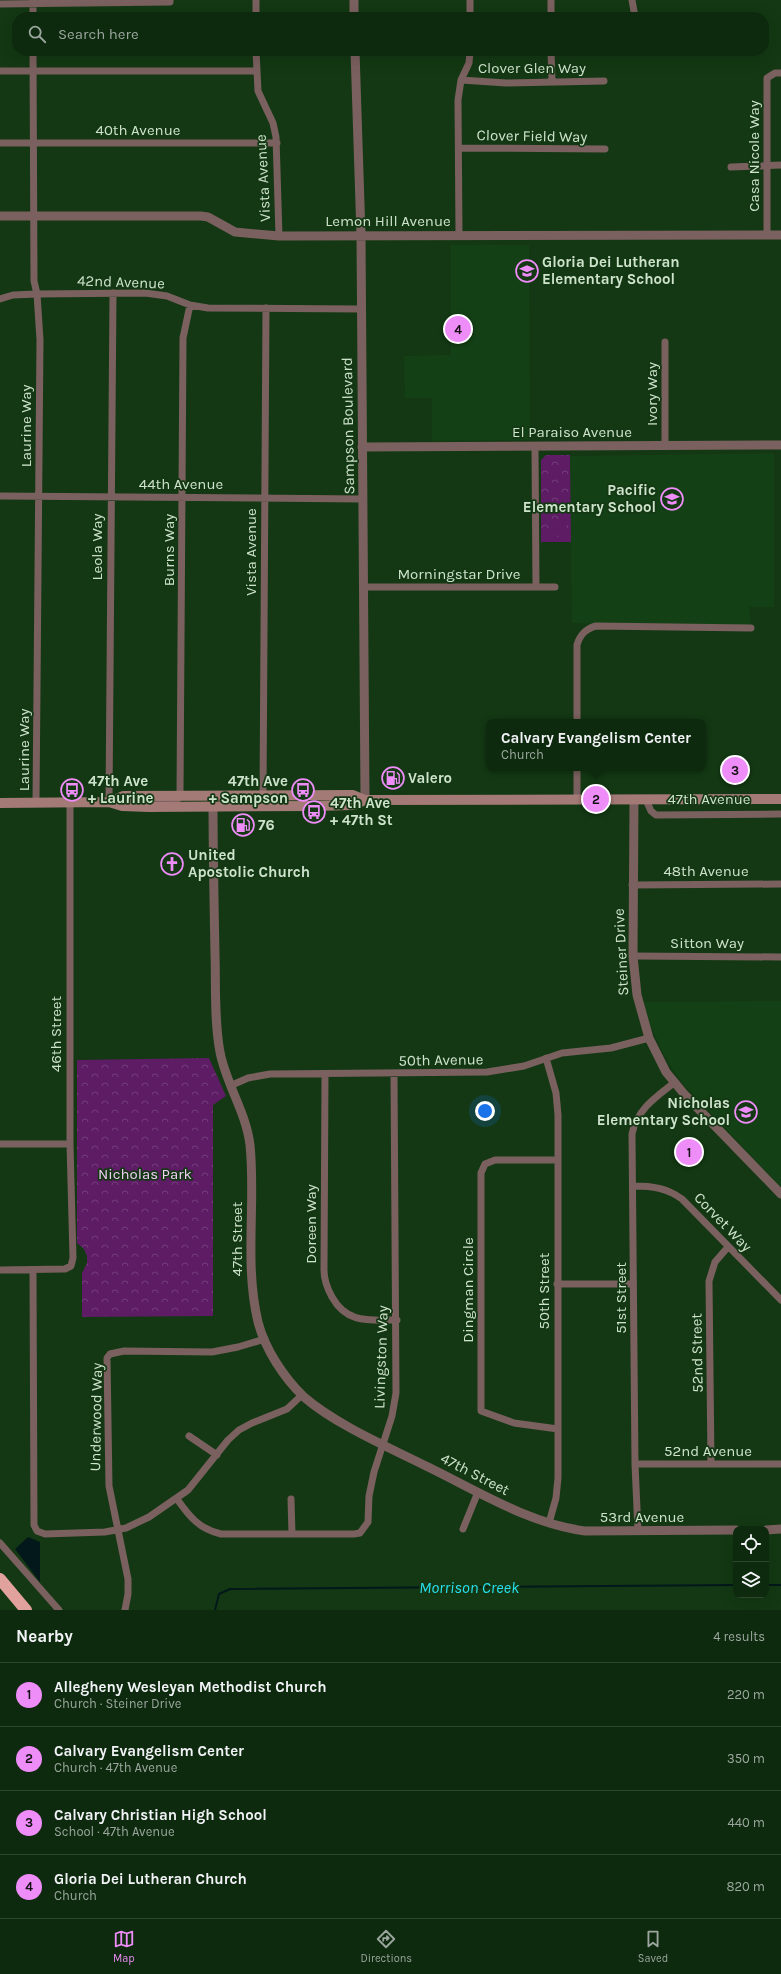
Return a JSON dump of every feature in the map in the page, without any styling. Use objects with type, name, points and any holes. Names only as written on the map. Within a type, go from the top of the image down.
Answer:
[{"type":"highway","points":[[0,1579],[26,1610]]},
{"type":"main road","name":"47th Avenue","points":[[109,802],[123,796],[180,796],[213,801],[354,805],[365,800]]},
{"type":"main road","name":"47th Avenue","points":[[0,803],[109,802],[122,806],[213,801],[263,796],[353,796],[365,800],[781,799]]},
{"type":"street","points":[[256,0],[256,12]]},
{"type":"street","points":[[354,0],[354,12]]},
{"type":"street","points":[[470,0],[470,12]]},
{"type":"street","points":[[551,0],[551,12]]},
{"type":"street","points":[[632,0],[633,12]]},
{"type":"street","points":[[0,4],[33,2],[170,1]]},
{"type":"street","name":"Laurine Way","points":[[33,56],[34,281],[37,294],[40,340],[36,803]]},
{"type":"street","name":"Vista Avenue","points":[[256,56],[258,91],[273,123],[277,143],[279,236]]},
{"type":"street","name":"Sampson Boulevard","points":[[355,56],[361,235],[360,310],[365,800]]},
{"type":"street","points":[[459,236],[458,100],[460,80],[468,63],[469,56]]},
{"type":"street","points":[[551,56],[552,82]]},
{"type":"street","points":[[0,71],[256,71]]},
{"type":"street","name":"Casa Nicole Way","points":[[767,235],[767,78],[775,73],[781,73]]},
{"type":"street","name":"Clover Glen Way","points":[[460,80],[506,83],[604,82]]},
{"type":"street","name":"40th Avenue","points":[[0,143],[277,143]]},
{"type":"street","name":"Clover Field Way","points":[[459,148],[605,150]]},
{"type":"street","points":[[731,166],[781,165]]},
{"type":"street","name":"Lemon Hill Avenue","points":[[0,216],[201,216],[208,217],[235,232],[279,236],[781,235]]},
{"type":"street","name":"Leola Way","points":[[109,802],[110,497],[113,293]]},
{"type":"street","name":"42nd Avenue","points":[[0,299],[13,295],[37,294],[161,294],[190,305],[221,309],[266,308],[360,310]]},
{"type":"street","name":"Burns Way","points":[[180,796],[183,338],[190,305]]},
{"type":"street","name":"Vista Avenue","points":[[263,796],[266,308]]},
{"type":"street","name":"Ivory Way","points":[[665,342],[665,446]]},
{"type":"street","name":"El Paraiso Avenue","points":[[362,447],[781,445]]},
{"type":"street","points":[[535,447],[536,588]]},
{"type":"street","name":"44th Avenue","points":[[0,496],[363,499]]},
{"type":"street","name":"Morningstar Drive","points":[[363,587],[555,587]]},
{"type":"street","points":[[577,719],[577,645],[581,635],[588,629],[596,626],[751,628]]},
{"type":"street","points":[[576,800],[577,771]]},
{"type":"street","points":[[122,806],[137,802],[174,801],[180,796]]},
{"type":"street","name":"Steiner Drive","points":[[634,800],[632,885],[633,956],[637,995],[649,1038],[666,1072],[685,1095],[781,1194]]},
{"type":"street","name":"47th Avenue","points":[[646,800],[651,811],[656,815],[781,814]]},
{"type":"street","name":"47th Street","points":[[213,801],[216,1024],[220,1052],[245,1119],[250,1144],[252,1285],[258,1323],[278,1365],[302,1395],[325,1412],[382,1444],[478,1492],[528,1516],[548,1523]]},
{"type":"street","name":"46th Street","points":[[33,1270],[65,1270],[71,1266],[73,1258],[70,1144],[70,803]]},
{"type":"street","name":"48th Avenue","points":[[632,885],[781,884]]},
{"type":"street","name":"Sitton Way","points":[[633,956],[781,957]]},
{"type":"street","name":"50th Avenue","points":[[232,1085],[248,1078],[265,1075],[487,1072],[510,1069],[575,1051],[617,1047],[649,1038]]},
{"type":"street","name":"50th Street","points":[[546,1058],[556,1093],[558,1160],[558,1487],[548,1523]]},
{"type":"street","name":"Livingston Way","points":[[177,1499],[195,1523],[214,1532],[227,1534],[354,1534],[360,1533],[365,1528],[368,1522],[369,1496],[374,1472],[382,1444],[388,1431],[395,1401],[397,1320],[394,1074]]},
{"type":"street","name":"Doreen Way","points":[[324,1075],[324,1270],[326,1283],[338,1308],[349,1316],[368,1320],[397,1320]]},
{"type":"street","name":"51st Street","points":[[638,1531],[635,1464],[633,1284],[634,1186],[632,1140],[636,1120],[648,1103],[675,1082]]},
{"type":"street","points":[[0,1144],[70,1144]]},
{"type":"street","name":"Dingman Circle","points":[[558,1160],[490,1161],[482,1167],[481,1188],[481,1411],[514,1423],[558,1430]]},
{"type":"street","name":"Corvet Way","points":[[634,1186],[657,1187],[677,1195],[688,1203],[781,1300]]},
{"type":"street","name":"52nd Street","points":[[711,1464],[709,1281],[715,1262],[728,1246]]},
{"type":"street","points":[[0,1270],[33,1270],[34,1525],[37,1531],[45,1534],[88,1533],[117,1530],[144,1520],[177,1499],[188,1490],[217,1456],[228,1440],[239,1430],[252,1423],[287,1409],[302,1395]]},
{"type":"street","points":[[557,1284],[633,1284]]},
{"type":"street","name":"Underwood Way","points":[[125,1610],[128,1594],[128,1579],[108,1486],[107,1358],[110,1354],[124,1351],[212,1352],[238,1347],[265,1338]]},
{"type":"street","points":[[189,1436],[217,1456]]},
{"type":"street","name":"52nd Avenue","points":[[635,1464],[781,1464]]},
{"type":"street","points":[[463,1528],[478,1492]]},
{"type":"street","points":[[292,1498],[292,1534]]},
{"type":"street","name":"53rd Avenue","points":[[548,1523],[585,1531],[733,1530]]},
{"type":"street","points":[[769,1530],[781,1530]]},
{"type":"street","points":[[0,1543],[58,1610]]},
{"type":"shaded area","points":[[451,245],[529,245],[530,440],[432,441],[432,398],[405,398],[404,356],[451,355]]},
{"type":"shaded area","name":"Pacific Elementary School","points":[[774,453],[774,607],[749,607],[751,628],[572,623],[570,456]]},
{"type":"shaded area","name":"Nicholas Elementary School","points":[[781,1001],[780,1186],[684,1085],[661,1049],[650,1024],[644,1002]]},
{"type":"shaded area","points":[[28,1537],[40,1542],[40,1582],[15,1549]]},
{"type":"green space","points":[[546,455],[570,455],[571,542],[541,542],[541,460]]},
{"type":"green space","points":[[561,519],[567,526],[554,539],[547,533]]},
{"type":"green space","name":"Nicholas Park","points":[[209,1058],[226,1096],[213,1105],[213,1316],[82,1317],[82,1273],[87,1263],[87,1256],[84,1249],[77,1243],[77,1060]]},
{"type":"waterway","name":"Morrison Creek","points":[[215,1610],[219,1594],[230,1589],[733,1585]]},
{"type":"waterway","name":"Morrison Creek","points":[[769,1585],[781,1585]]},
{"type":"place","name":"Gloria Dei Lutheran Elementary School","points":[[527,271]]},
{"type":"place","name":"Gloria Dei Lutheran Church","points":[[458,329]]},
{"type":"place","name":"Pacific Elementary School","points":[[672,499]]},
{"type":"place","name":"Calvary Christian High School","points":[[735,770]]},
{"type":"place","name":"Valero","points":[[393,778]]},
{"type":"place","name":"47th Ave + Laurine","points":[[72,790]]},
{"type":"place","name":"47th Ave + Sampson","points":[[303,790]]},
{"type":"place","name":"Calvary Evangelism Center","points":[[596,799]]},
{"type":"place","name":"47th Ave + 47th St","points":[[314,812]]},
{"type":"place","name":"76","points":[[243,825]]},
{"type":"place","name":"United Apostolic Church","points":[[172,864]]},
{"type":"place","name":"Nicholas Elementary School","points":[[746,1112]]},
{"type":"place","name":"Allegheny Wesleyan Methodist Church","points":[[689,1152]]}]
